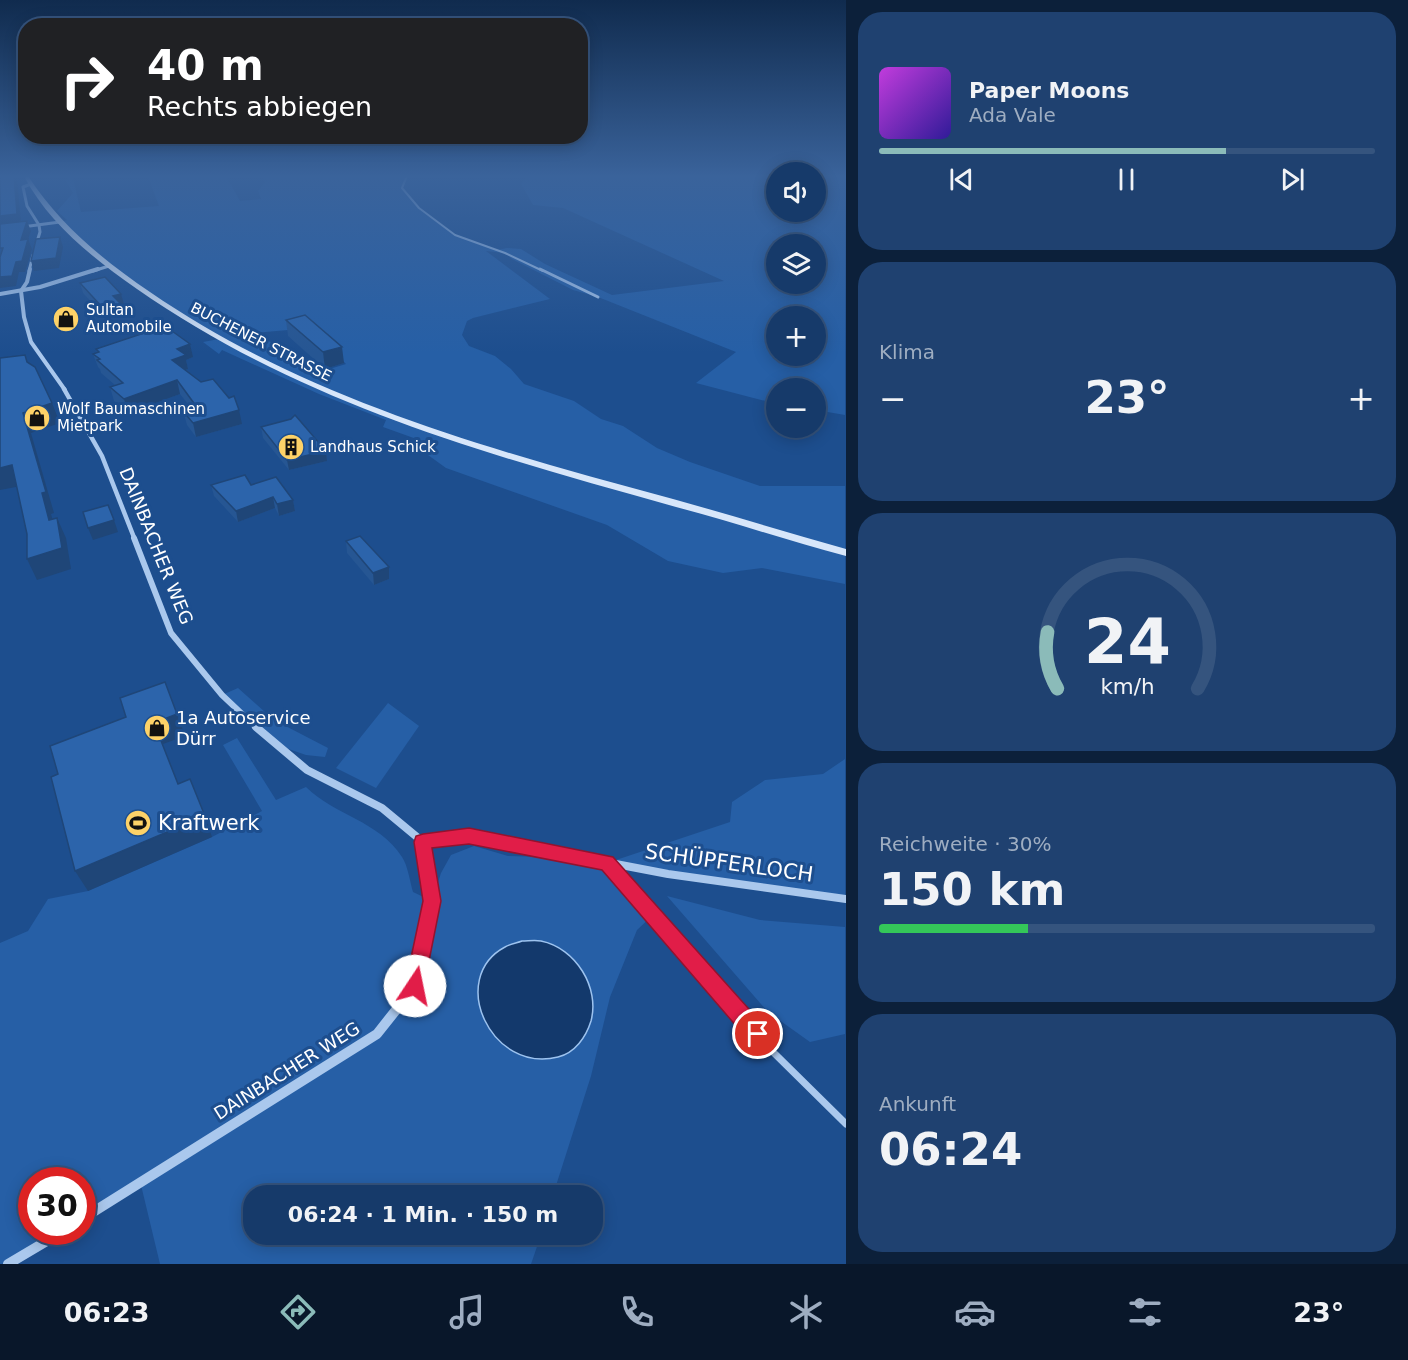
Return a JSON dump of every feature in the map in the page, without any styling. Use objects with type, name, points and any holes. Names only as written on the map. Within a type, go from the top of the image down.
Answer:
[{"type":"main road","name":"BUCHENER STRASSE","points":[[74,235],[109,266],[152,299],[213,336],[284,372],[344,398],[451,438],[549,469],[846,553]]},
{"type":"street","name":"DAINBACHER WEG","points":[[39,235],[27,282],[21,291],[24,316],[31,342],[58,377],[102,456],[171,633],[222,695],[274,744],[308,770],[382,808],[423,842],[432,901],[415,986],[377,1034],[96,1210]]},
{"type":"street","points":[[0,294],[21,291],[109,266]]},
{"type":"street","name":"SCHÜPFERLOCH","points":[[423,842],[469,836],[668,874],[846,899]]},
{"type":"street","points":[[8,1264],[40,1245]]},
{"type":"lane","points":[[455,235],[505,253],[598,297]]},
{"type":"lane","points":[[607,862],[772,1052],[846,1124]]},
{"type":"shaded area","points":[[75,235],[455,235],[497,250],[521,249],[545,264],[612,295],[724,281],[623,235],[766,235],[766,294],[826,294],[826,235],[845,235],[845,415],[826,412],[826,378],[766,378],[766,401],[696,383],[736,352],[598,297],[573,290],[512,259],[505,253],[486,251],[550,299],[473,318],[467,321],[462,335],[469,346],[495,356],[524,384],[574,401],[601,419],[623,426],[657,448],[690,462],[760,486],[845,486],[845,584],[762,568],[723,573],[668,561],[607,525],[446,468],[428,455],[436,446],[383,427],[386,420],[319,394],[222,350],[219,354],[203,342],[219,339],[155,300]],"holes":[[[311,328],[346,364],[326,370],[318,368],[254,333]]]},
{"type":"shaded area","points":[[238,688],[274,720],[328,748],[325,757],[306,755],[274,744],[222,695]]},
{"type":"shaded area","points":[[388,703],[419,726],[376,788],[336,768]]},
{"type":"shaded area","points":[[237,738],[276,800],[306,787],[317,797],[369,826],[392,845],[402,857],[413,892],[432,901],[441,873],[451,855],[474,846],[508,856],[579,858],[607,863],[730,822],[732,802],[765,780],[823,774],[845,759],[845,899],[608,863],[654,914],[637,930],[610,997],[591,1076],[556,1185],[243,1185],[243,1245],[538,1245],[531,1264],[160,1264],[141,1185],[96,1211],[96,1167],[18,1167],[18,1245],[40,1245],[8,1264],[0,1264],[0,943],[28,931],[48,899],[88,891],[212,837],[262,811],[223,745]]},
{"type":"shaded area","points":[[667,896],[760,920],[845,927],[845,1034],[810,1042],[768,1012]]},
{"type":"shaded area","points":[[522,941],[541,941],[565,952],[575,961],[588,983],[593,1008],[591,1021],[579,1044],[564,1055],[534,1058],[513,1051],[496,1038],[485,1020],[479,1000],[479,980],[488,961],[505,947]]},
{"type":"building","points":[[0,235],[23,235],[21,240],[28,239],[22,261],[16,262],[12,276],[0,277],[0,257],[3,248],[0,248]]},
{"type":"building","points":[[60,237],[56,258],[31,261],[36,239]]},
{"type":"building","points":[[105,277],[121,294],[113,296],[121,304],[103,308],[80,283]]},
{"type":"building","points":[[305,315],[342,347],[323,352],[286,320]]},
{"type":"building","points":[[165,326],[190,344],[177,349],[186,355],[172,360],[201,382],[213,379],[229,398],[234,396],[239,410],[193,423],[183,411],[196,406],[177,380],[124,399],[110,387],[123,383],[97,360],[100,359],[93,354],[99,352],[96,349]]},
{"type":"building","points":[[25,355],[27,362],[35,367],[52,403],[23,413],[46,492],[42,493],[49,520],[57,518],[62,548],[27,559],[27,534],[12,465],[0,468],[0,358]]},
{"type":"building","points":[[295,415],[326,451],[287,460],[261,427],[291,419]]},
{"type":"building","points":[[245,475],[251,485],[276,477],[293,500],[277,504],[273,497],[236,511],[211,485]]},
{"type":"building","points":[[108,505],[114,520],[88,528],[83,512]]},
{"type":"building","points":[[360,536],[389,567],[373,573],[346,541]]},
{"type":"building","name":"Kraftwerk","points":[[165,682],[177,714],[154,723],[178,784],[190,779],[205,816],[75,871],[51,777],[58,774],[50,746],[126,717],[120,698]]},
{"type":"place","name":"Sultan Automobile","points":[[66,319]]},
{"type":"place","name":"Wolf Baumaschinen Mietpark","points":[[37,418]]},
{"type":"place","name":"Landhaus Schick","points":[[291,447]]},
{"type":"place","name":"1a Autoservice Dürr","points":[[157,728]]},
{"type":"place","name":"Kraftwerk","points":[[138,823]]},
{"type":"route","points":[[415,986],[432,901],[423,842],[469,836],[607,862],[758,1034]]}]
